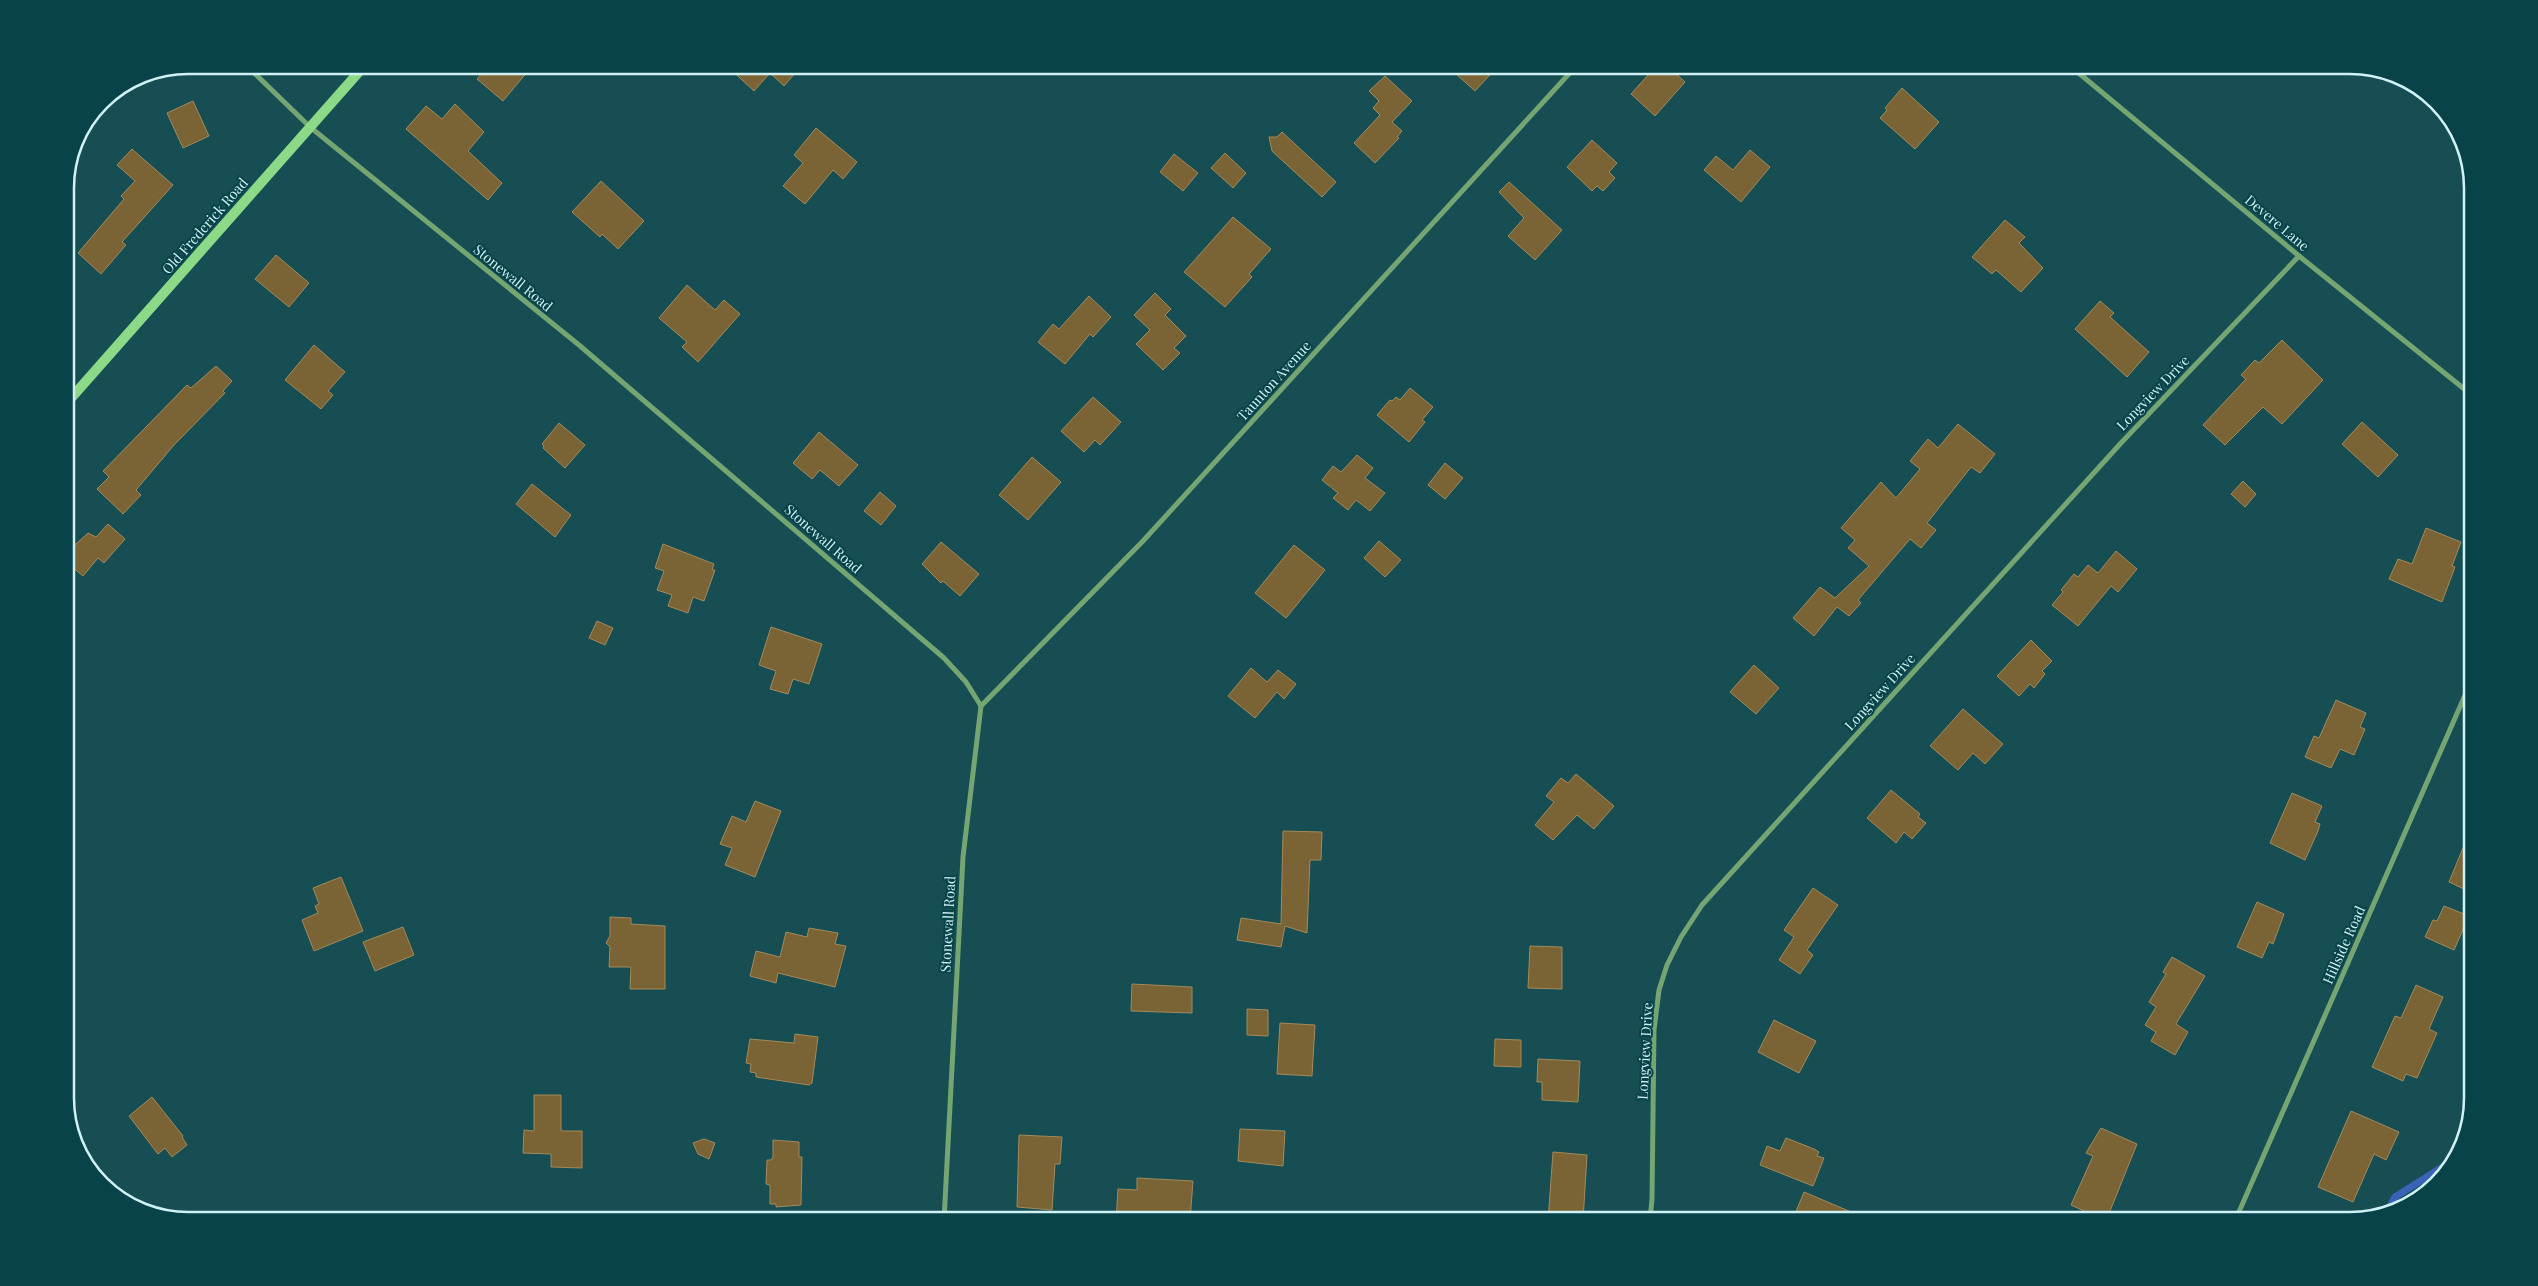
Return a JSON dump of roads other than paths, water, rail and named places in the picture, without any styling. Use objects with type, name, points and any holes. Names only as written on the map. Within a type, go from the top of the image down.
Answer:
[{"type":"street","name":"Stonewall Road","points":[[255,74],[310,127],[579,345],[937,651],[966,682],[981,706],[977,757],[963,857],[944,1212]]},
{"type":"street","name":"Old Frederick Road","points":[[74,395],[357,74]]},
{"type":"street","name":"Taunton Avenue","points":[[981,706],[1142,541],[1569,74]]},
{"type":"street","name":"Devere Lane","points":[[2081,74],[2299,256],[2464,389]]},
{"type":"street","name":"Longview Drive","points":[[1651,1212],[1654,1030],[1659,990],[1667,965],[1681,937],[1702,905],[2121,443],[2299,256]]},
{"type":"street","name":"Hillside Road","points":[[2239,1212],[2464,698]]},
{"type":"waterway","points":[[2391,1205],[2395,1197],[2441,1168]]}]
